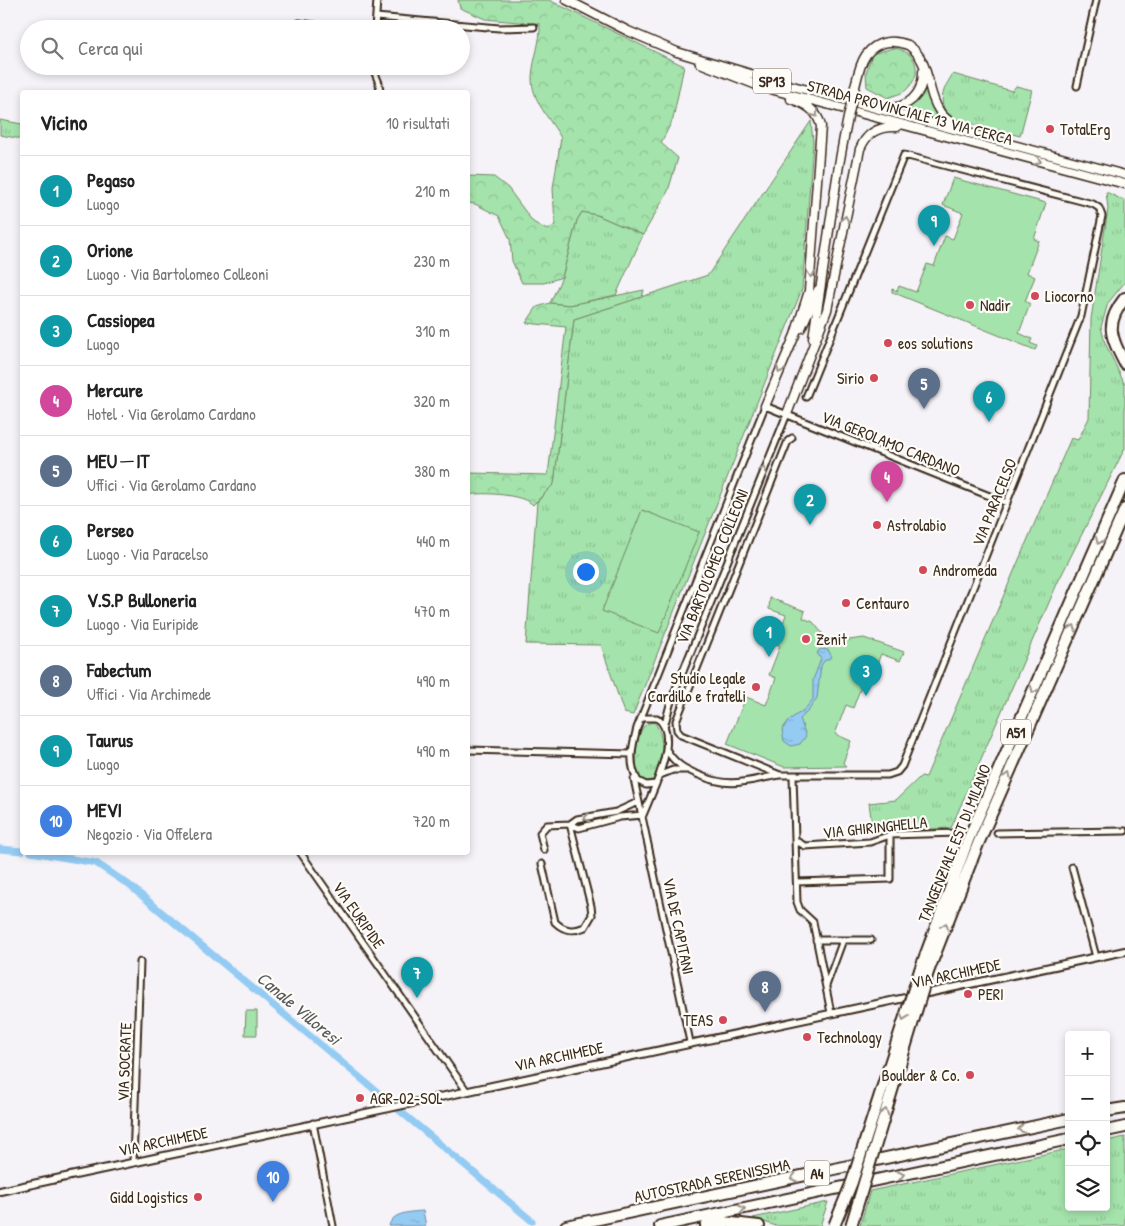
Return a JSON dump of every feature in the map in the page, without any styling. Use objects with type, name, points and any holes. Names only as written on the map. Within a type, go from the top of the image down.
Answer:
[{"type":"highway","points":[[1125,298],[1114,313],[1111,328],[1112,339],[1125,364]]},
{"type":"highway","points":[[1125,304],[1118,314],[1115,328],[1116,338],[1125,354]]},
{"type":"highway","points":[[1118,496],[1125,471]]},
{"type":"highway","name":"TANGENZIALE EST DI MILANO","points":[[834,1226],[864,1147],[968,840],[1125,480]]},
{"type":"highway","name":"TANGENZIALE EST DI MILANO","points":[[850,1226],[924,971],[1125,509]]},
{"type":"highway","points":[[1110,1110],[1125,1108]]},
{"type":"highway","name":"AUTOSTRADA SERENISSIMA","points":[[566,1226],[1065,1120]]},
{"type":"highway","points":[[1110,1130],[1125,1127]]},
{"type":"highway","name":"A4","points":[[660,1226],[1065,1140]]},
{"type":"highway","points":[[706,1226],[723,1222],[759,1226]]},
{"type":"main road","name":"SP13","points":[[567,0],[642,38],[677,52]]},
{"type":"main road","points":[[812,350],[846,124],[864,58],[874,47],[886,42],[898,42],[908,45],[923,62],[938,110],[949,121],[973,134]]},
{"type":"main road","name":"STRADA PROVINCIALE 13 VIA CERCA","points":[[677,52],[740,80],[1125,184]]},
{"type":"main road","name":"STRADA PROVINCIALE 13 VIA CERCA","points":[[677,52],[867,106],[1125,173]]},
{"type":"main road","points":[[867,106],[894,108],[914,98],[923,82],[923,62]]},
{"type":"main road","points":[[740,80],[807,106],[818,116],[821,126],[810,285],[795,335],[765,406]]},
{"type":"main road","points":[[787,414],[829,301],[856,162],[862,144],[869,134],[882,127],[924,131]]},
{"type":"main road","points":[[1073,170],[1125,189]]},
{"type":"main road","points":[[795,335],[809,312],[824,269]]},
{"type":"street","points":[[376,20],[377,0]]},
{"type":"street","points":[[1077,86],[1096,0]]},
{"type":"street","points":[[376,17],[410,20]]},
{"type":"street","points":[[470,25],[500,28],[534,27]]},
{"type":"street","points":[[375,75],[379,90]]},
{"type":"street","name":"VIA PARACELSO","points":[[677,730],[681,735],[780,775],[888,774],[897,772],[902,766],[1081,316],[1102,216],[1099,208],[1093,204],[904,155],[806,396]]},
{"type":"street","name":"VIA GEROLAMO CARDANO","points":[[765,406],[1007,503]]},
{"type":"street","name":"VIA BARTOLOMEO COLLEONI","points":[[634,774],[631,754],[641,718],[765,406]]},
{"type":"street","name":"VIA BARTOLOMEO COLLEONI","points":[[642,815],[660,775],[666,748],[664,727],[671,701],[787,414]]},
{"type":"street","name":"VIA BARTOLOMEO COLLEONI","points":[[677,730],[676,721],[788,440],[792,438]]},
{"type":"street","points":[[641,718],[657,718],[664,727]]},
{"type":"street","points":[[666,748],[672,760],[686,770],[723,783],[739,783],[780,775]]},
{"type":"street","points":[[470,750],[631,754]]},
{"type":"street","points":[[660,775],[673,770],[686,770]]},
{"type":"street","points":[[634,774],[638,782],[656,784]]},
{"type":"street","name":"VIA DE CAPITANI","points":[[634,774],[638,802],[690,1042]]},
{"type":"street","points":[[793,776],[797,902],[800,910],[813,922],[831,1013]]},
{"type":"street","points":[[544,850],[540,833],[547,826],[570,824],[576,820],[616,812],[638,802]]},
{"type":"street","points":[[570,824],[579,828],[620,817],[642,815]]},
{"type":"street","points":[[542,864],[555,922],[566,930],[585,927],[592,915],[591,906],[570,824]]},
{"type":"street","points":[[997,832],[1125,831]]},
{"type":"street","name":"VIA GHIRINGHELLA","points":[[796,840],[805,846],[870,842],[890,836],[958,833]]},
{"type":"street","points":[[797,882],[890,879],[890,836]]},
{"type":"street","name":"VIA EURIPIDE","points":[[302,855],[466,1090]]},
{"type":"street","points":[[1072,867],[1096,957]]},
{"type":"street","points":[[816,940],[871,940]]},
{"type":"street","points":[[826,987],[842,940]]},
{"type":"street","name":"VIA ARCHIMEDE","points":[[1,1188],[133,1162],[402,1103],[1125,951]]},
{"type":"street","name":"VIA SOCRATE","points":[[133,1162],[140,962]]},
{"type":"street","points":[[313,1123],[333,1226]]},
{"type":"green space","points":[[458,0],[549,0],[684,66],[673,119],[661,143],[678,158],[668,191],[643,235],[597,215],[582,212],[577,220],[562,277],[544,283],[522,283],[512,261],[510,239],[499,216],[470,203],[470,176],[494,177],[508,188],[533,222],[547,230],[555,225],[553,188],[561,138],[538,102],[533,85],[532,77],[540,24],[485,19],[460,8]]},
{"type":"green space","points":[[893,48],[907,53],[915,63],[916,70],[912,83],[906,90],[888,98],[867,87],[866,73],[872,54]]},
{"type":"green space","points":[[953,74],[1012,91],[1016,86],[1032,90],[1020,136],[950,118],[943,107],[942,96]]},
{"type":"green space","points":[[927,84],[944,123],[897,110]]},
{"type":"green space","points":[[0,120],[20,124],[20,139],[0,135]]},
{"type":"green space","points":[[811,121],[813,142],[802,289],[633,715],[624,713],[601,645],[526,644],[537,502],[554,483],[574,319],[708,275]]},
{"type":"green space","points":[[953,178],[1046,203],[1034,239],[1039,241],[1027,273],[1035,277],[1025,301],[1030,304],[1019,333],[1032,339],[1030,343],[1037,346],[1035,350],[892,292],[892,289],[897,291],[899,286],[916,292],[927,264],[934,266],[945,236],[953,239],[963,213],[943,205]]},
{"type":"green space","points":[[1106,192],[1125,201],[1125,282],[1108,303],[1101,327],[1105,343],[1125,385],[1125,448],[1057,584],[951,828],[873,832],[869,803],[896,800],[921,776],[926,777],[1071,438],[1078,440],[1089,418],[1091,319],[1108,209]]},
{"type":"green space","points":[[582,212],[597,215],[643,235],[616,295],[570,305],[550,303],[562,277],[577,220]]},
{"type":"green space","points":[[644,290],[642,297],[574,319],[554,484],[533,505],[521,498],[512,496],[470,495],[470,473],[548,475],[566,327],[526,323],[537,307],[550,303],[570,305]]},
{"type":"green space","points":[[642,510],[699,532],[659,633],[602,611]]},
{"type":"green space","points":[[770,598],[805,611],[803,618],[813,622],[826,638],[834,642],[864,638],[904,652],[900,661],[881,654],[870,681],[864,679],[853,708],[846,705],[835,734],[851,741],[843,763],[846,766],[784,767],[727,744],[746,697],[766,705],[776,678],[769,675],[780,646],[775,643],[786,615],[769,609]]},
{"type":"green space","points":[[654,722],[662,742],[661,757],[655,779],[645,782],[637,774],[637,743],[642,728]]},
{"type":"green space","points":[[246,1011],[257,1011],[257,1035],[245,1035]]},
{"type":"green space","points":[[1125,1137],[1125,1226],[860,1226],[870,1191],[1065,1150],[1065,1211],[1110,1211],[1110,1140]]},
{"type":"green space","points":[[828,1202],[820,1226],[776,1226],[753,1218]]},
{"type":"water","points":[[820,649],[828,650],[832,657],[824,661],[821,666],[817,698],[800,719],[806,736],[800,744],[791,746],[784,741],[782,730],[789,720],[805,709],[813,699],[813,680],[821,659],[817,653]]},
{"type":"water","points":[[423,1211],[426,1226],[389,1226],[391,1221],[398,1215]]},
{"type":"waterway","name":"Canale Villoresi","points":[[0,849],[20,851]]},
{"type":"waterway","name":"Canale Villoresi","points":[[49,855],[96,863],[129,885],[532,1221]]},
{"type":"place","name":"TotalErg","points":[[1050,129]]},
{"type":"place","name":"Taurus","points":[[934,246]]},
{"type":"place","name":"Liocorno","points":[[1035,296]]},
{"type":"place","name":"Nadir","points":[[970,305]]},
{"type":"place","name":"eos solutions","points":[[888,343]]},
{"type":"place","name":"Sirio","points":[[874,378]]},
{"type":"place","name":"MEUーIT","points":[[924,409]]},
{"type":"place","name":"Perseo","points":[[989,422]]},
{"type":"place","name":"Mercure","points":[[887,502]]},
{"type":"place","name":"Orione","points":[[810,525]]},
{"type":"place","name":"Astrolabio","points":[[877,525]]},
{"type":"place","name":"Andromeda","points":[[923,570]]},
{"type":"place","name":"Centauro","points":[[846,603]]},
{"type":"place","name":"Zenit","points":[[806,639]]},
{"type":"place","name":"Pegaso","points":[[769,657]]},
{"type":"place","name":"Studio Legale Cardillo e fratelli","points":[[756,687]]},
{"type":"place","name":"Cassiopea","points":[[866,696]]},
{"type":"place","name":"PERI","points":[[968,994]]},
{"type":"place","name":"V.S.P Bulloneria","points":[[417,998]]},
{"type":"place","name":"Fabectum","points":[[765,1012]]},
{"type":"place","name":"TEAS","points":[[723,1020]]},
{"type":"place","name":"Technology","points":[[807,1037]]},
{"type":"place","name":"Boulder & Co.","points":[[970,1075]]},
{"type":"place","name":"AGR-02-SOL","points":[[360,1098]]},
{"type":"place","name":"Gidd Logistics","points":[[198,1197]]},
{"type":"place","name":"MEVI","points":[[273,1202]]}]
